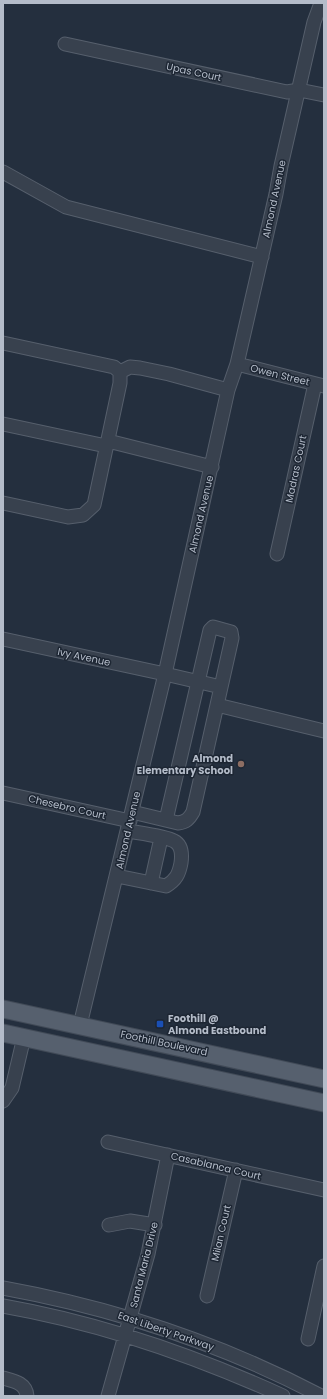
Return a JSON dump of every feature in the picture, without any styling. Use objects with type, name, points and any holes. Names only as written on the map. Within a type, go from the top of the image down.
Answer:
[{"type":"main road","name":"Foothill Boulevard","points":[[3,1008],[324,1079]]},
{"type":"main road","points":[[3,1033],[324,1103]]},
{"type":"street","name":"Almond Avenue","points":[[80,1025],[165,674],[228,390],[237,364],[314,22],[321,3]]},
{"type":"street","name":"Upas Court","points":[[65,44],[287,92],[299,90],[324,96]]},
{"type":"street","points":[[3,172],[66,207],[262,257]]},
{"type":"street","points":[[3,343],[114,368],[120,372]]},
{"type":"street","name":"Owen Street","points":[[237,364],[319,385]]},
{"type":"street","points":[[120,372],[130,367],[140,368],[169,374],[228,390]]},
{"type":"street","points":[[3,502],[68,517],[83,515],[94,505],[120,384],[120,372]]},
{"type":"street","name":"Madras Court","points":[[277,554],[319,385]]},
{"type":"street","points":[[3,424],[107,444],[212,467]]},
{"type":"street","points":[[130,821],[166,820],[178,823],[185,822],[190,818],[193,812],[232,638],[231,632],[221,628],[213,627],[210,630],[166,820]]},
{"type":"street","name":"Ivy Avenue","points":[[3,640],[165,674],[221,688]]},
{"type":"street","points":[[217,705],[324,731]]},
{"type":"street","name":"Chesebro Court","points":[[3,792],[130,821]]},
{"type":"street","points":[[117,876],[166,886],[174,882],[179,872],[182,858],[181,849],[175,841],[162,838],[130,821]]},
{"type":"street","points":[[151,883],[162,838]]},
{"type":"street","points":[[3,1101],[12,1088],[24,1038]]},
{"type":"street","name":"Casablanca Court","points":[[108,1142],[324,1190]]},
{"type":"street","name":"Santa Maria Drive","points":[[108,1396],[148,1254],[168,1155]]},
{"type":"street","name":"Milan Court","points":[[207,1296],[236,1170]]},
{"type":"street","points":[[109,1225],[130,1221],[155,1225]]},
{"type":"street","points":[[308,1339],[324,1266]]},
{"type":"street","name":"East Liberty Parkway","points":[[3,1288],[56,1298],[130,1318],[231,1354],[262,1367],[321,1396]]},
{"type":"street","name":"East Liberty Parkway","points":[[3,1306],[126,1335],[212,1365],[282,1396]]},
{"type":"street","points":[[3,1378],[16,1382],[26,1392]]},
{"type":"place","name":"Almond Elementary School","points":[[241,764]]},
{"type":"place","name":"Foothill @ Almond Eastbound","points":[[160,1024]]}]
